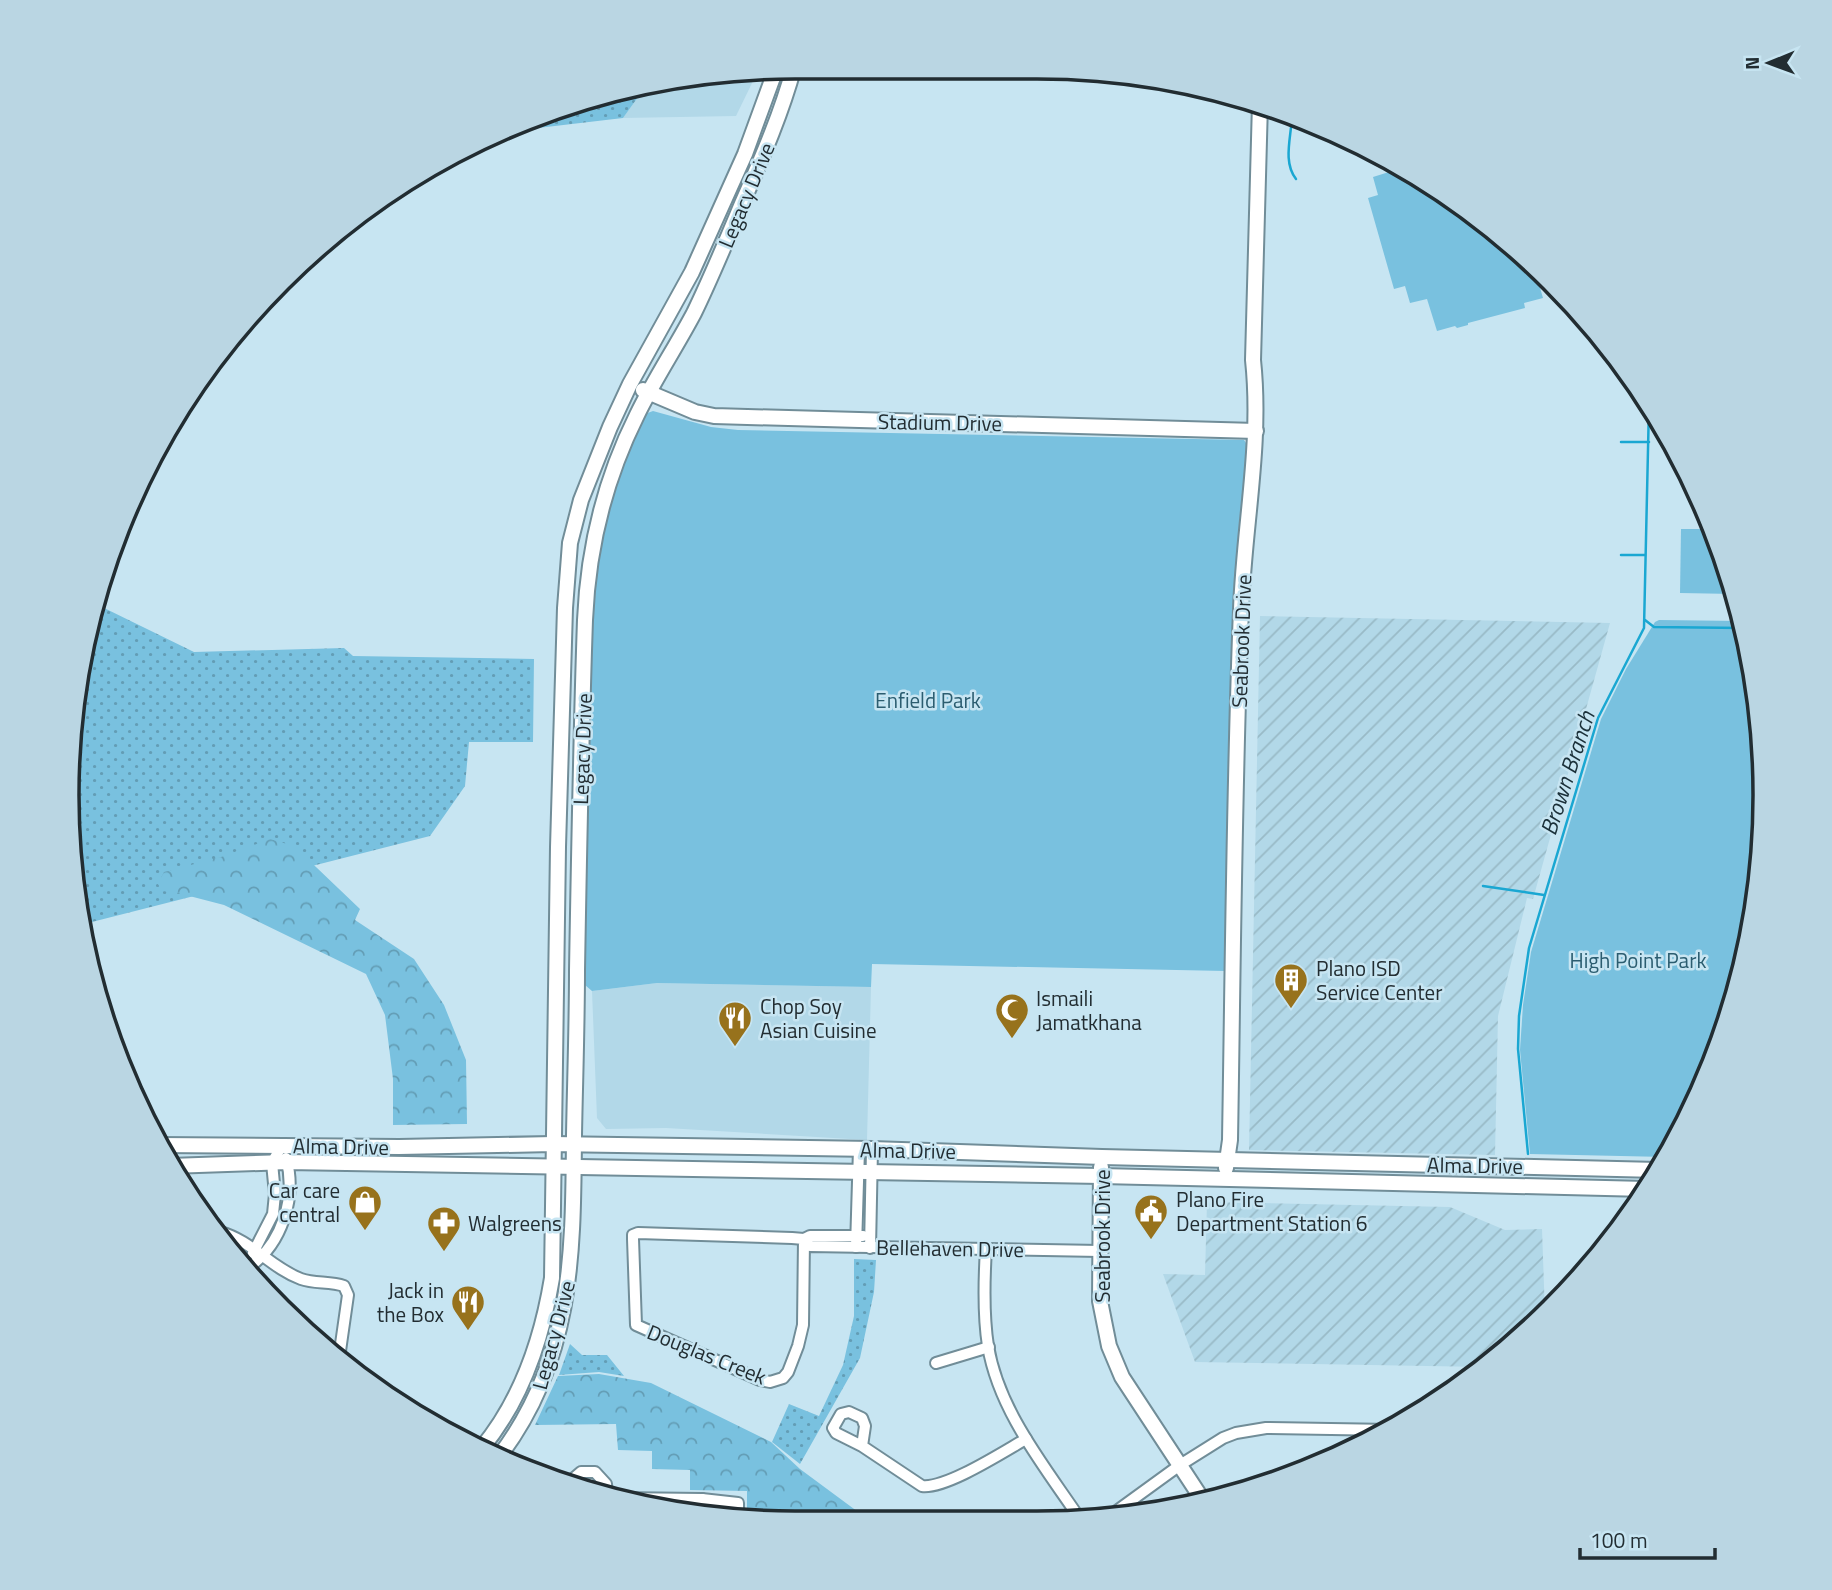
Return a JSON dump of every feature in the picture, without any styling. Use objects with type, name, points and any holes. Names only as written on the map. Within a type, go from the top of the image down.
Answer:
[{"type":"main road","name":"Legacy Drive","points":[[487,1441],[525,1375],[539,1343],[552,1278],[558,847],[565,608],[570,543],[581,500],[630,384],[692,272],[745,155],[772,79]]},
{"type":"main road","name":"Legacy Drive","points":[[504,1449],[533,1406],[554,1350],[569,1275],[575,1169],[579,846],[586,595],[592,547],[605,496],[622,447],[693,314],[760,163],[790,79]]},
{"type":"main road","name":"Seabrook Drive","points":[[1224,1179],[1230,1148],[1241,610],[1256,431],[1253,360],[1260,115]]},
{"type":"main road","points":[[745,155],[760,163]]},
{"type":"main road","name":"Stadium Drive","points":[[630,384],[695,412],[714,415],[1256,431]]},
{"type":"main road","points":[[558,847],[579,846]]},
{"type":"main road","points":[[555,995],[577,995]]},
{"type":"main road","name":"Alma Drive","points":[[171,1145],[398,1147],[553,1144],[866,1149],[1647,1170]]},
{"type":"main road","points":[[398,1147],[398,1166]]},
{"type":"main road","points":[[747,1147],[748,1171]]},
{"type":"main road","name":"Seabrook Drive","points":[[1102,1157],[1100,1301],[1105,1332],[1122,1377],[1198,1492]]},
{"type":"main road","name":"Alma Drive","points":[[183,1166],[280,1163],[865,1172],[1636,1189]]},
{"type":"main road","points":[[1437,1165],[1439,1184]]},
{"type":"main road","points":[[539,1343],[554,1350]]},
{"type":"street","points":[[251,1261],[254,1249],[273,1214],[282,1144]]},
{"type":"street","points":[[856,1242],[866,1149]]},
{"type":"street","points":[[254,1264],[265,1256],[285,1216],[289,1189],[280,1163]]},
{"type":"street","points":[[865,1172],[870,1242]]},
{"type":"street","name":"Bellehaven Drive","points":[[636,1325],[633,1271],[634,1235],[638,1233],[804,1240],[810,1246],[870,1242],[986,1249],[1100,1251]]},
{"type":"street","points":[[231,1236],[265,1256],[282,1270],[301,1279],[344,1286],[348,1295],[340,1348]]},
{"type":"street","name":"Douglas Creek","points":[[636,1325],[760,1380],[778,1381],[788,1372],[803,1325],[804,1240]]},
{"type":"street","points":[[986,1249],[985,1296],[989,1347],[1003,1392],[1026,1439],[1074,1510]]},
{"type":"street","points":[[936,1363],[989,1347]]},
{"type":"street","points":[[1124,1506],[1223,1438],[1248,1430],[1357,1436]]},
{"type":"street","points":[[862,1446],[922,1486],[929,1487],[944,1483],[1026,1439]]},
{"type":"street","points":[[576,1476],[581,1472],[595,1472],[606,1486]]},
{"type":"street","points":[[664,1499],[738,1503],[738,1509]]},
{"type":"street","points":[[702,1499],[702,1505]]},
{"type":"shaded area","points":[[753,80],[736,116],[623,118],[638,97],[702,85]]},
{"type":"shaded area","points":[[1260,616],[1610,623],[1533,899],[1527,898],[1498,1016],[1495,1155],[1249,1150]]},
{"type":"shaded area","points":[[657,983],[871,987],[867,1140],[666,1128],[606,1129],[597,1118],[592,991]]},
{"type":"shaded area","points":[[1207,1202],[1450,1207],[1505,1230],[1542,1229],[1544,1299],[1509,1334],[1468,1367],[1195,1362],[1163,1274],[1205,1275]]},
{"type":"green space","points":[[638,97],[623,118],[533,129],[610,103]]},
{"type":"green space","points":[[1389,172],[1435,199],[1509,256],[1539,285],[1543,298],[1524,303],[1525,308],[1457,328],[1455,326],[1437,331],[1427,299],[1410,303],[1405,286],[1394,289],[1368,198],[1378,195],[1373,177]]},
{"type":"green space","name":"Enfield Park","points":[[653,411],[711,427],[738,430],[1244,440],[1248,446],[1249,458],[1234,593],[1226,971],[872,964],[871,987],[657,983],[592,991],[585,985],[590,611],[598,560],[617,487],[645,414]]},
{"type":"green space","points":[[1681,529],[1702,529],[1724,594],[1680,593]]},
{"type":"green space","points":[[104,608],[194,652],[344,648],[353,656],[534,659],[533,742],[469,742],[465,786],[430,836],[91,922],[80,842],[80,748],[85,702]]},
{"type":"green space","name":"High Point Park","points":[[1731,621],[1739,655],[1752,748],[1752,842],[1747,888],[1729,980],[1699,1069],[1655,1157],[1530,1154],[1520,1050],[1531,952],[1601,719],[1626,669],[1655,622]]},
{"type":"green space","points":[[270,839],[294,846],[360,909],[355,920],[414,959],[444,1005],[466,1060],[467,1124],[393,1125],[393,1079],[385,1015],[366,974],[224,905],[162,891],[158,884],[164,872],[221,857]]},
{"type":"green space","points":[[854,1259],[876,1260],[874,1292],[860,1358],[800,1464],[772,1442],[789,1404],[819,1416],[843,1365],[854,1316]]},
{"type":"green space","points":[[570,1344],[582,1355],[607,1355],[624,1376],[599,1372],[559,1375]]},
{"type":"green space","points":[[599,1374],[651,1383],[771,1442],[800,1469],[857,1511],[747,1510],[747,1491],[690,1490],[690,1470],[652,1469],[652,1451],[618,1450],[616,1424],[535,1425],[558,1376]]},
{"type":"waterway","points":[[1291,126],[1289,164],[1296,179]]},
{"type":"waterway","name":"Brown Branch","points":[[1528,1154],[1518,1049],[1519,1016],[1529,948],[1598,718],[1644,628],[1649,423]]},
{"type":"waterway","points":[[1621,442],[1649,442]]},
{"type":"waterway","points":[[1621,555],[1645,555]]},
{"type":"waterway","points":[[1645,620],[1654,627],[1733,628]]},
{"type":"waterway","points":[[1483,886],[1544,895]]},
{"type":"place","name":"Plano ISD Service Center","points":[[1291,1010]]},
{"type":"place","name":"Ismaili Jamatkhana","points":[[1012,1040]]},
{"type":"place","name":"Chop Soy Asian Cuisine","points":[[735,1048]]},
{"type":"place","name":"Car care central","points":[[365,1232]]},
{"type":"place","name":"Plano Fire Department Station 6","points":[[1151,1241]]},
{"type":"place","name":"Walgreens","points":[[444,1253]]},
{"type":"place","name":"Jack in the Box","points":[[468,1332]]}]
